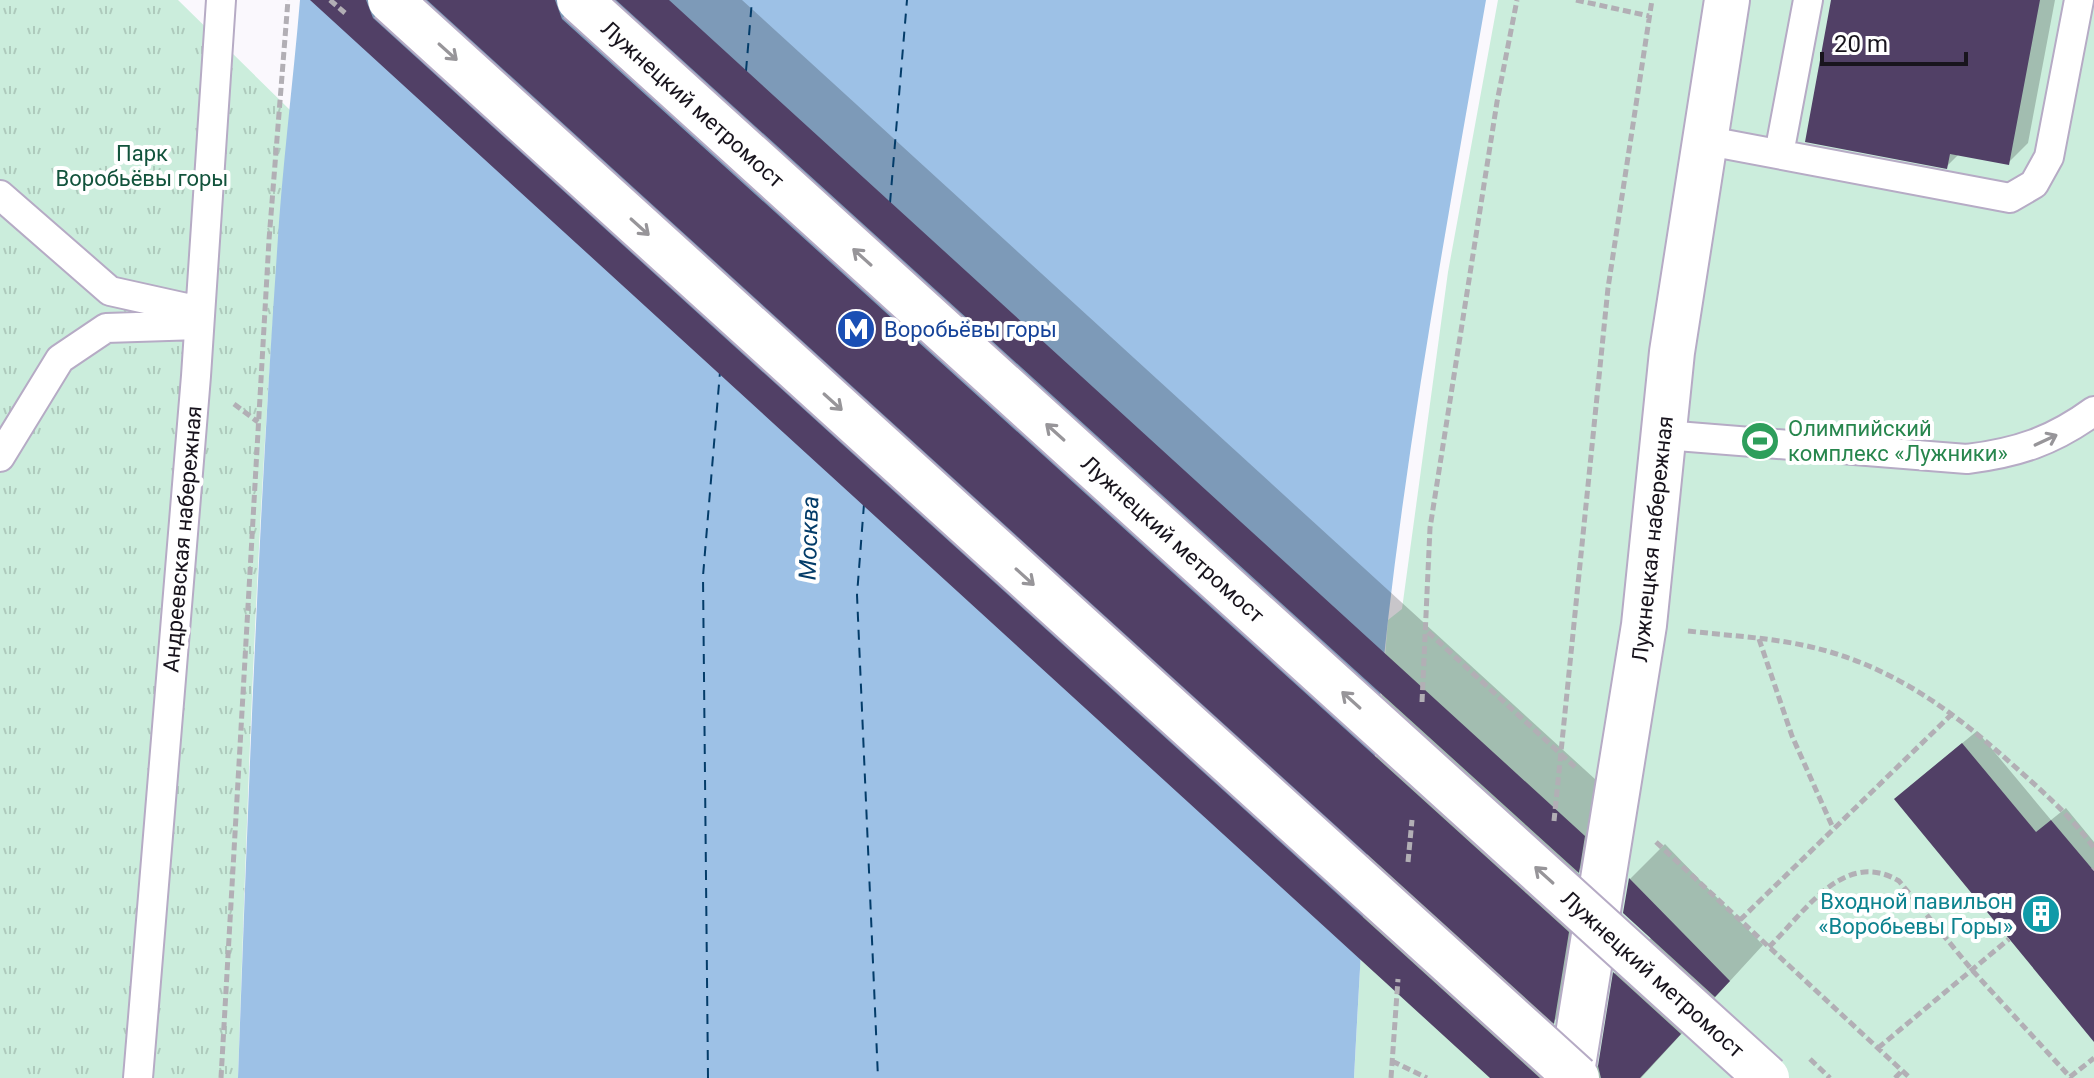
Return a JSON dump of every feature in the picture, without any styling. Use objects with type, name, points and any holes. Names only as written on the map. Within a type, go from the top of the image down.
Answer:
[{"type":"main road","points":[[390,0],[1574,1078]]},
{"type":"main road","name":"Лужнецкий метромост","points":[[579,0],[1767,1078]]},
{"type":"main road","name":"Лужнецкая набережная","points":[[1574,1078],[1644,625],[1672,352],[1727,0]]},
{"type":"lane","name":"Андреевская набережная","points":[[138,1078],[200,318],[221,0]]},
{"type":"lane","points":[[1779,154],[1808,0]]},
{"type":"lane","points":[[1703,140],[2010,198],[2025,191],[2042,173],[2049,157],[2079,0]]},
{"type":"lane","points":[[0,195],[110,291],[200,318]]},
{"type":"lane","points":[[0,457],[60,359],[71,351],[106,328],[200,318]]},
{"type":"lane","points":[[1664,435],[1967,459],[2014,453],[2048,441],[2094,411]]},
{"type":"path","points":[[221,1078],[269,240],[288,0]]},
{"type":"path","points":[[1422,705],[1430,528],[1497,102],[1517,0]]},
{"type":"path","points":[[1576,0],[1649,16]]},
{"type":"path","points":[[1553,832],[1608,288],[1652,0]]},
{"type":"path","points":[[1644,625],[1807,647],[1874,668],[1953,713],[2057,805],[2094,848]]},
{"type":"path","points":[[1759,639],[1792,736],[1833,828]]},
{"type":"path","points":[[1740,920],[1953,713]]},
{"type":"path","points":[[1407,872],[1412,811]]},
{"type":"path","points":[[1769,947],[1841,877],[1866,869],[1899,881],[1972,970],[2070,1078],[2094,1058]]},
{"type":"path","points":[[1749,929],[1910,1078]]},
{"type":"path","points":[[1877,1048],[2009,939]]},
{"type":"path","points":[[1391,1078],[1398,977]]},
{"type":"path","points":[[1392,1061],[1427,1078]]},
{"type":"path","points":[[1895,1078],[1902,1071]]},
{"type":"green space","name":"Парк Воробьёвы горы","points":[[0,0],[178,0],[291,111],[263,473],[238,1078],[0,1078]]},
{"type":"green space","name":"Олимпийский комплекс «Лужники»","points":[[1498,0],[2094,0],[2094,1078],[1354,1078],[1362,932],[1388,620],[1402,609],[1448,272]]},
{"type":"water","name":"Москва","points":[[300,0],[1486,0],[1420,387],[1388,620],[1372,792],[1354,1078],[238,1078],[264,458],[279,220]]},
{"type":"building","points":[[310,0],[366,0],[373,18],[1540,1078],[1490,1078]]},
{"type":"building","points":[[427,0],[555,0],[562,19],[1569,932],[1554,1024]]},
{"type":"building","points":[[616,0],[669,0],[1585,836],[1579,873]]},
{"type":"building","points":[[1831,0],[2040,0],[2009,165],[1950,154],[1947,169],[1805,142]]},
{"type":"building","points":[[1962,743],[2036,832],[2051,820],[2094,871],[2094,1042],[1894,799]]},
{"type":"building","points":[[1629,878],[1730,981],[1715,997],[1623,913]]},
{"type":"building","points":[[1613,972],[1681,1034],[1640,1078],[1601,1078],[1598,1066]]},
{"type":"ferry route","points":[[746,71],[752,0]]},
{"type":"ferry route","points":[[890,203],[907,0]]},
{"type":"ferry route","points":[[708,1078],[703,576],[720,372]]},
{"type":"ferry route","points":[[864,504],[857,595],[878,1078]]},
{"type":"place","name":"Воробьёвы горы","points":[[856,329]]},
{"type":"place","name":"Олимпийский комплекс «Лужники»","points":[[1760,441]]},
{"type":"place","name":"Входной павильон «Воробьевы Горы»","points":[[2041,914]]}]
